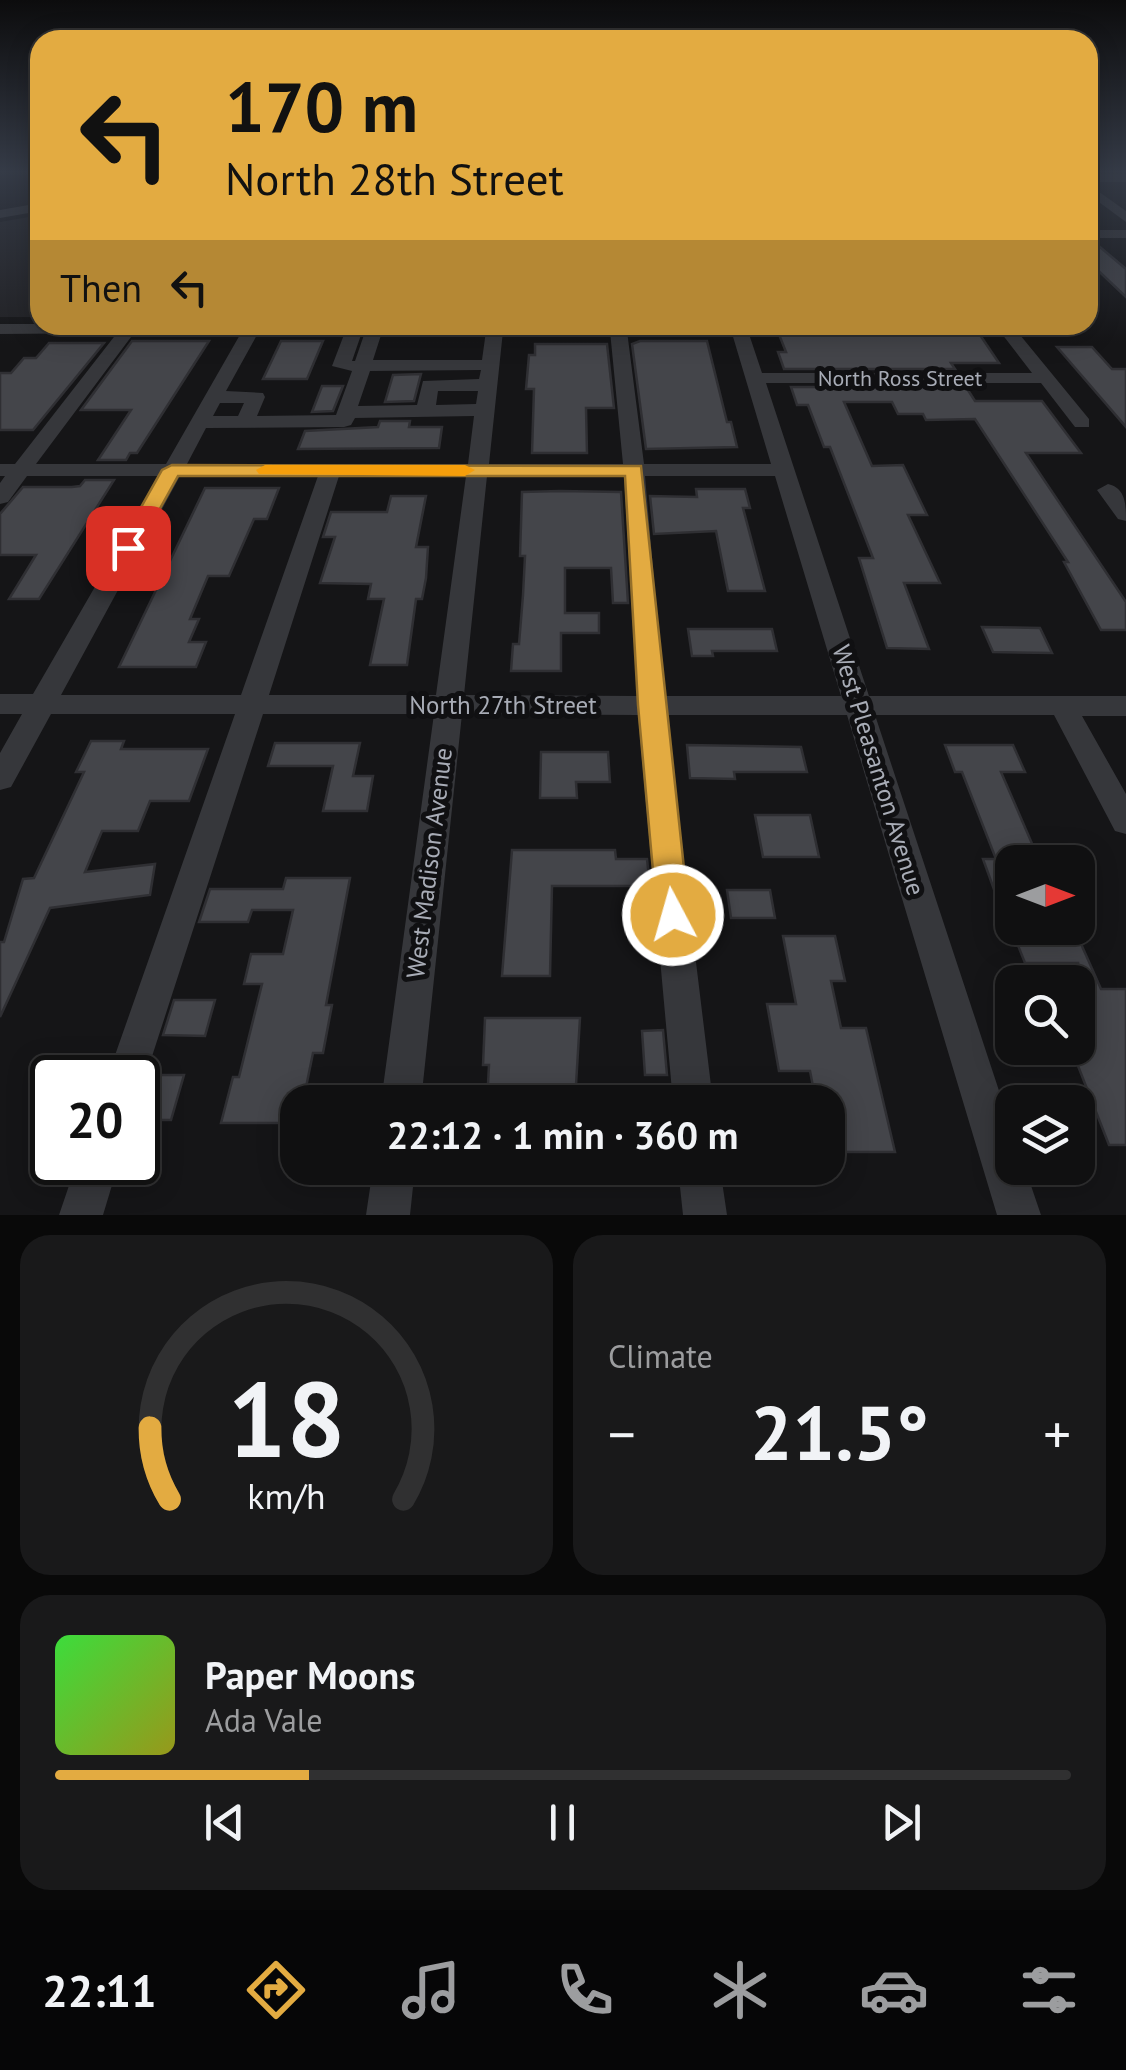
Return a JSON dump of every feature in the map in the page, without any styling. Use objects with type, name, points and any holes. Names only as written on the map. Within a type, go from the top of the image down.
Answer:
[{"type":"street","points":[[1098,234],[1126,234]]},
{"type":"street","points":[[0,329],[30,329]]},
{"type":"street","points":[[0,497],[10,470],[124,335]]},
{"type":"street","points":[[0,779],[248,335]]},
{"type":"street","points":[[352,335],[341,366],[364,366],[487,387]]},
{"type":"street","points":[[199,422],[344,422],[373,335]]},
{"type":"street","name":"West Madison Avenue","points":[[403,1085],[494,335]]},
{"type":"street","points":[[619,335],[634,470],[651,705],[690,1085]]},
{"type":"street","name":"West Pleasanton Avenue","points":[[740,335],[1019,1215]]},
{"type":"street","points":[[1011,335],[1082,423]]},
{"type":"street","name":"North Ross Street","points":[[755,378],[1046,378]]},
{"type":"street","points":[[347,412],[426,410],[487,387]]},
{"type":"street","points":[[213,397],[256,397],[245,422]]},
{"type":"street","points":[[10,470],[784,470]]},
{"type":"street","points":[[134,1055],[332,470]]},
{"type":"street","points":[[1117,490],[1126,514]]},
{"type":"street","name":"North 27th Street","points":[[0,704],[1126,706]]},
{"type":"street","points":[[1064,706],[1126,822]]},
{"type":"street","points":[[81,1215],[91,1185]]},
{"type":"street","points":[[388,1215],[392,1185]]},
{"type":"street","points":[[702,1185],[705,1215]]},
{"type":"shaded area","points":[[0,230],[30,230],[30,317],[0,317]]},
{"type":"building","points":[[1098,245],[1126,269],[1126,297],[1098,270]]},
{"type":"building","points":[[779,335],[980,335],[999,363],[951,363],[955,369],[784,369],[778,352],[786,352]]},
{"type":"building","points":[[132,341],[209,341],[137,453],[130,453],[126,460],[98,460],[131,410],[81,410]]},
{"type":"building","points":[[281,341],[323,341],[307,379],[263,379]]},
{"type":"building","points":[[707,341],[737,447],[646,449],[632,344]]},
{"type":"building","points":[[49,343],[104,343],[33,430],[0,430],[0,373],[11,373],[24,358],[36,358]]},
{"type":"building","points":[[535,344],[607,344],[614,408],[586,408],[587,453],[532,453],[534,389],[526,389],[529,355],[535,355]]},
{"type":"building","points":[[1057,347],[1092,347],[1112,369],[1126,369],[1126,427]]},
{"type":"building","points":[[421,374],[414,401],[385,402],[393,375]]},
{"type":"building","points":[[322,386],[343,386],[333,411],[312,412]]},
{"type":"building","points":[[791,387],[966,387],[975,401],[1042,401],[1081,453],[1026,453],[1126,602],[1126,630],[1101,630],[1064,562],[1068,562],[975,419],[926,420],[923,414],[898,414],[892,402],[844,402],[872,466],[903,465],[927,515],[908,515],[940,583],[904,583],[929,649],[887,648],[859,558],[873,558],[830,447],[824,447],[808,405],[797,405]]},
{"type":"building","points":[[380,421],[410,421],[409,427],[442,427],[439,448],[298,449],[305,431],[378,427]]},
{"type":"building","points":[[85,480],[114,480],[39,599],[9,599],[36,555],[0,555],[0,514],[23,487],[72,487]]},
{"type":"building","points":[[205,488],[279,488],[267,519],[254,519],[229,576],[208,576],[190,619],[199,619],[189,642],[206,642],[196,667],[119,667]]},
{"type":"building","points":[[696,489],[745,489],[750,508],[743,508],[765,591],[728,591],[716,531],[654,534],[650,496],[697,497]]},
{"type":"building","points":[[522,492],[621,492],[628,603],[613,603],[611,568],[565,568],[565,613],[599,613],[599,633],[561,633],[561,671],[511,671],[513,644],[519,644],[523,595]]},
{"type":"building","points":[[391,496],[426,496],[416,547],[428,547],[426,578],[422,599],[416,599],[407,665],[370,665],[384,599],[368,599],[371,584],[320,583],[335,537],[323,537],[331,512],[387,512]]},
{"type":"building","points":[[982,627],[1040,628],[1052,653],[993,652]]},
{"type":"building","points":[[688,629],[772,629],[777,651],[712,651],[713,656],[692,656]]},
{"type":"building","points":[[91,741],[124,741],[121,749],[208,749],[189,801],[150,801],[138,831],[102,831],[85,872],[155,864],[150,895],[50,908],[0,1017],[0,942],[4,942],[23,879],[34,878],[84,772],[76,772]]},
{"type":"building","points":[[275,743],[360,743],[353,776],[373,776],[367,811],[323,811],[333,766],[268,766]]},
{"type":"building","points":[[687,745],[801,747],[807,772],[734,772],[735,779],[690,778]]},
{"type":"building","points":[[945,745],[1013,745],[1025,772],[1001,772],[1033,845],[995,845],[995,856],[962,772],[955,772]]},
{"type":"building","points":[[541,752],[608,752],[610,782],[576,782],[577,798],[540,798]]},
{"type":"building","points":[[755,815],[810,815],[819,857],[763,857]]},
{"type":"building","points":[[512,850],[615,850],[616,859],[647,859],[650,886],[552,886],[550,976],[502,976]]},
{"type":"building","points":[[983,859],[995,859],[995,892]]},
{"type":"building","points":[[286,878],[350,878],[326,1005],[332,1005],[323,1053],[313,1053],[306,1085],[280,1085],[280,1123],[221,1123],[233,1077],[239,1077],[262,984],[244,984],[251,954],[283,954],[293,910],[252,910],[248,922],[199,922],[210,889],[283,889]]},
{"type":"building","points":[[727,890],[770,890],[775,918],[731,918]]},
{"type":"building","points":[[783,936],[835,936],[845,981],[831,981],[841,1028],[866,1028],[895,1152],[845,1152],[845,1085],[813,1085],[810,1071],[779,1071],[767,1004],[796,1004]]},
{"type":"building","points":[[1018,945],[1082,945],[1090,965],[1078,963],[1025,963]]},
{"type":"building","points":[[1095,975],[1101,989],[1126,989],[1126,1145],[1109,1145],[1095,1109],[1095,1085],[1085,1085],[1078,1065],[1095,1065]]},
{"type":"building","points":[[174,1000],[215,1000],[205,1036],[163,1035]]},
{"type":"building","points":[[485,1018],[580,1018],[576,1085],[488,1085],[489,1065],[483,1065]]},
{"type":"building","points":[[663,1030],[667,1075],[645,1075],[642,1031]]},
{"type":"building","points":[[160,1075],[184,1075],[171,1120],[160,1120]]},
{"type":"slow traffic","points":[[265,470],[465,470]]},
{"type":"route","points":[[128,548],[172,470],[634,470],[651,705],[673,915]]}]
